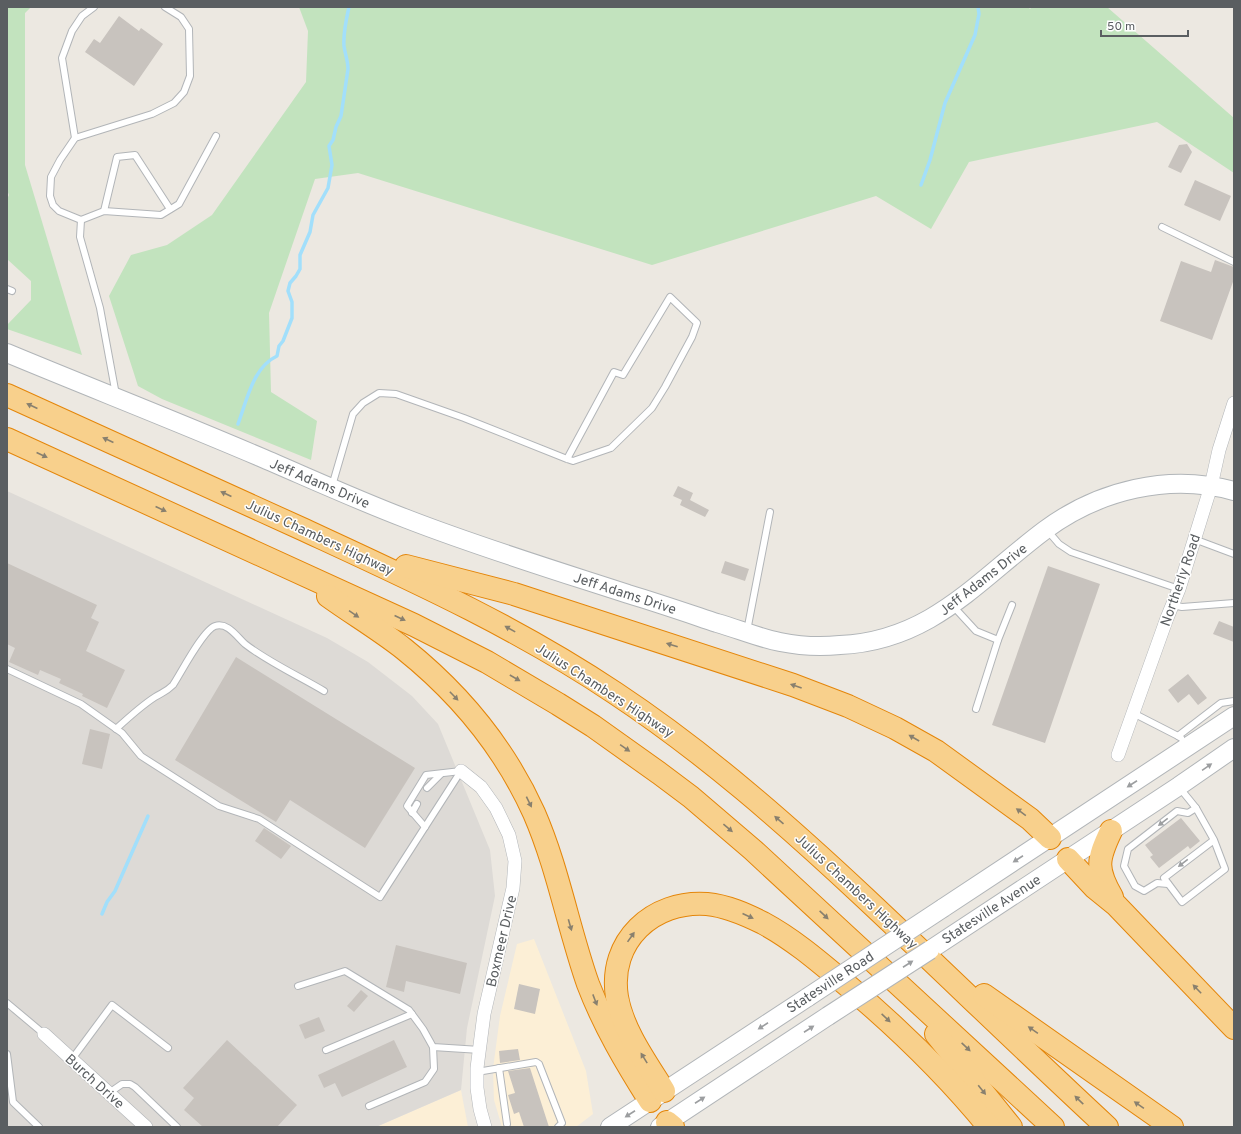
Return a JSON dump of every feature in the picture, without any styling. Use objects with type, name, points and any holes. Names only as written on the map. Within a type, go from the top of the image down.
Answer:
[{"type":"highway","name":"Julius Chambers Highway","points":[[7,395],[432,589],[506,627],[580,670],[648,716],[715,766],[774,815],[921,950],[1107,1127]]},
{"type":"highway","points":[[7,438],[451,643],[523,683],[593,726],[659,773],[723,824],[784,877],[1053,1127]]},
{"type":"highway","points":[[350,551],[514,594],[793,684],[842,703],[895,728],[936,751],[1030,819],[1050,838]]},
{"type":"highway","points":[[276,561],[385,635],[414,658],[457,699],[486,732],[499,750],[524,792],[543,835],[581,963],[601,1014],[615,1044],[657,1096]]},
{"type":"highway","points":[[1111,831],[1103,849],[1100,865],[1104,884],[1116,905]]},
{"type":"highway","points":[[1068,859],[1095,888],[1116,905],[1230,1026]]},
{"type":"highway","points":[[657,1096],[636,1045],[624,1021],[617,996],[617,971],[619,960],[629,939],[645,921],[656,914],[679,906],[706,904],[734,910],[762,923],[787,938],[814,958],[902,1033],[958,1090],[989,1127]]},
{"type":"highway","points":[[921,950],[1172,1127]]},
{"type":"highway","points":[[886,972],[1011,1127]]},
{"type":"main road","name":"Jeff Adams Drive","points":[[7,353],[410,520],[454,536],[747,632],[779,642],[800,645],[843,645],[887,638],[920,624],[952,605],[1046,529],[1084,506],[1106,497],[1128,490],[1171,484],[1191,484],[1234,490]]},
{"type":"main road","points":[[1068,859],[1050,838],[1184,741],[1234,716]]},
{"type":"main road","name":"Statesville Avenue","points":[[667,1125],[828,1016],[1111,831],[1234,748]]},
{"type":"main road","name":"Statesville Road","points":[[610,1127],[1050,838]]},
{"type":"main road","points":[[657,1096],[667,1125]]},
{"type":"street","name":"Northerly Road","points":[[1118,755],[1167,618],[1179,589],[1211,486],[1219,450],[1234,403]]},
{"type":"street","name":"Boxmeer Drive","points":[[461,771],[481,787],[496,808],[509,835],[515,861],[513,888],[484,1014],[477,1072],[476,1088],[485,1127]]},
{"type":"street","name":"Burch Drive","points":[[44,1034],[146,1127]]},
{"type":"lane","points":[[75,138],[62,58],[72,31],[82,16],[94,7]]},
{"type":"lane","points":[[165,7],[181,17],[189,28],[190,76],[184,92],[174,103],[152,114],[75,138],[60,160],[51,177],[50,196],[52,205],[59,211],[80,220],[104,211],[161,215],[179,204],[216,136]]},
{"type":"lane","points":[[104,211],[117,157],[134,155],[170,209]]},
{"type":"lane","points":[[80,220],[80,237],[100,308],[117,398]]},
{"type":"lane","points":[[1162,227],[1234,262]]},
{"type":"lane","points":[[332,488],[353,414],[363,403],[379,393],[396,394],[464,418],[573,461],[611,448],[652,408],[692,336],[697,323],[670,296],[623,374],[614,372],[567,458]]},
{"type":"lane","points":[[747,632],[770,512]]},
{"type":"lane","points":[[1046,529],[1059,544],[1071,552],[1179,589]]},
{"type":"lane","points":[[1194,539],[1234,554]]},
{"type":"lane","points":[[1172,606],[1182,607],[1234,603]]},
{"type":"lane","points":[[952,605],[976,631],[998,640]]},
{"type":"lane","points":[[976,709],[998,640],[1012,605]]},
{"type":"lane","points":[[116,729],[156,696],[167,692],[203,638],[215,626],[222,625],[232,630],[244,643],[259,653],[324,690]]},
{"type":"lane","points":[[7,669],[81,704],[122,733],[141,756],[219,806],[259,819],[380,897],[461,771]]},
{"type":"lane","points":[[1134,713],[1184,741],[1221,703],[1234,701]]},
{"type":"lane","points":[[425,827],[407,806],[426,775],[461,771]]},
{"type":"lane","points":[[427,788],[441,774]]},
{"type":"lane","points":[[1179,786],[1196,808],[1214,840],[1225,869],[1182,902],[1164,878],[1214,840]]},
{"type":"lane","points":[[412,813],[417,804]]},
{"type":"lane","points":[[1168,884],[1157,883],[1144,891],[1135,886],[1124,866],[1128,849],[1177,811],[1188,814],[1196,808]]},
{"type":"lane","points":[[298,986],[345,971],[409,1010],[423,1029],[432,1047],[434,1069],[425,1082],[369,1106]]},
{"type":"lane","points":[[7,1003],[44,1034]]},
{"type":"lane","points":[[72,1059],[112,1005],[168,1048]]},
{"type":"lane","points":[[326,1050],[412,1014]]},
{"type":"lane","points":[[432,1047],[480,1050]]},
{"type":"lane","points":[[7,1054],[13,1102],[39,1127]]},
{"type":"lane","points":[[477,1072],[536,1062],[539,1064],[562,1123],[558,1127]]},
{"type":"lane","points":[[499,1068],[508,1125],[500,1127]]},
{"type":"lane","points":[[109,1093],[122,1084],[130,1084],[177,1127]]},
{"type":"shaded area","points":[[7,491],[327,638],[368,662],[412,696],[438,724],[490,850],[495,896],[467,1028],[461,1090],[376,1127],[7,1127]]},
{"type":"shaded area","points":[[534,939],[586,1071],[593,1114],[576,1127],[502,1127],[494,1100],[493,1069],[500,1016],[517,944]]},
{"type":"shaded area","points":[[461,1090],[468,1127],[376,1127]]},
{"type":"green space","points":[[7,7],[31,7],[25,13],[25,165],[82,355],[7,329],[7,325],[31,300],[31,281],[7,259],[7,199],[9,195],[7,190]]},
{"type":"green space","points":[[299,7],[1028,7],[1030,9],[1032,7],[1107,7],[1234,118],[1234,173],[1157,122],[969,162],[931,229],[876,196],[652,265],[358,173],[315,179],[269,313],[271,392],[317,421],[311,460],[162,399],[138,386],[109,296],[131,255],[167,245],[212,215],[306,82],[308,31]]},
{"type":"building","points":[[119,16],[139,31],[141,28],[163,44],[134,86],[85,52],[94,39],[100,43]]},
{"type":"building","points":[[1187,144],[1192,152],[1181,173],[1168,167],[1179,145]]},
{"type":"building","points":[[1195,180],[1231,196],[1220,221],[1184,205]]},
{"type":"building","points":[[1215,260],[1234,267],[1234,279],[1212,340],[1160,321],[1181,261],[1211,272]]},
{"type":"building","points":[[678,486],[693,493],[690,500],[709,510],[705,517],[680,505],[682,500],[673,496]]},
{"type":"building","points":[[725,561],[749,569],[745,581],[721,573]]},
{"type":"building","points":[[7,563],[97,605],[91,618],[99,622],[86,651],[125,670],[107,708],[82,696],[83,694],[59,683],[61,679],[40,670],[38,675],[9,662],[15,648],[7,644]]},
{"type":"building","points":[[1048,566],[1100,584],[1045,743],[992,725]]},
{"type":"building","points":[[1219,621],[1234,627],[1234,642],[1213,634]]},
{"type":"building","points":[[236,657],[415,768],[365,848],[290,800],[276,822],[175,760]]},
{"type":"building","points":[[1188,674],[1207,698],[1198,705],[1189,694],[1178,703],[1168,690]]},
{"type":"building","points":[[90,729],[110,734],[102,769],[82,764]]},
{"type":"building","points":[[1181,818],[1200,841],[1190,849],[1188,846],[1159,868],[1150,857],[1153,855],[1145,845]]},
{"type":"building","points":[[264,828],[291,846],[281,859],[255,841]]},
{"type":"building","points":[[396,945],[467,963],[460,994],[406,981],[404,992],[386,987]]},
{"type":"building","points":[[519,984],[540,989],[535,1014],[514,1009]]},
{"type":"building","points":[[361,990],[368,996],[354,1012],[347,1006]]},
{"type":"building","points":[[319,1017],[325,1031],[305,1039],[299,1025]]},
{"type":"building","points":[[227,1040],[297,1105],[277,1127],[203,1127],[184,1110],[194,1098],[183,1088]]},
{"type":"building","points":[[394,1040],[407,1067],[342,1097],[335,1083],[324,1088],[318,1075]]},
{"type":"building","points":[[518,1049],[520,1060],[500,1063],[499,1051]]},
{"type":"building","points":[[530,1068],[549,1127],[524,1127],[519,1112],[514,1114],[508,1095],[515,1093],[508,1071]]},
{"type":"waterway","points":[[238,424],[256,376],[269,361],[277,356],[279,346],[283,341],[292,318],[292,302],[288,291],[290,283],[300,269],[300,255],[310,232],[313,215],[328,188],[332,165],[329,146],[333,140],[336,127],[341,116],[348,69],[344,41],[349,7]]},
{"type":"waterway","points":[[921,185],[930,160],[945,103],[975,35],[979,14],[978,7]]},
{"type":"waterway","points":[[102,914],[107,902],[115,891],[148,816]]}]
